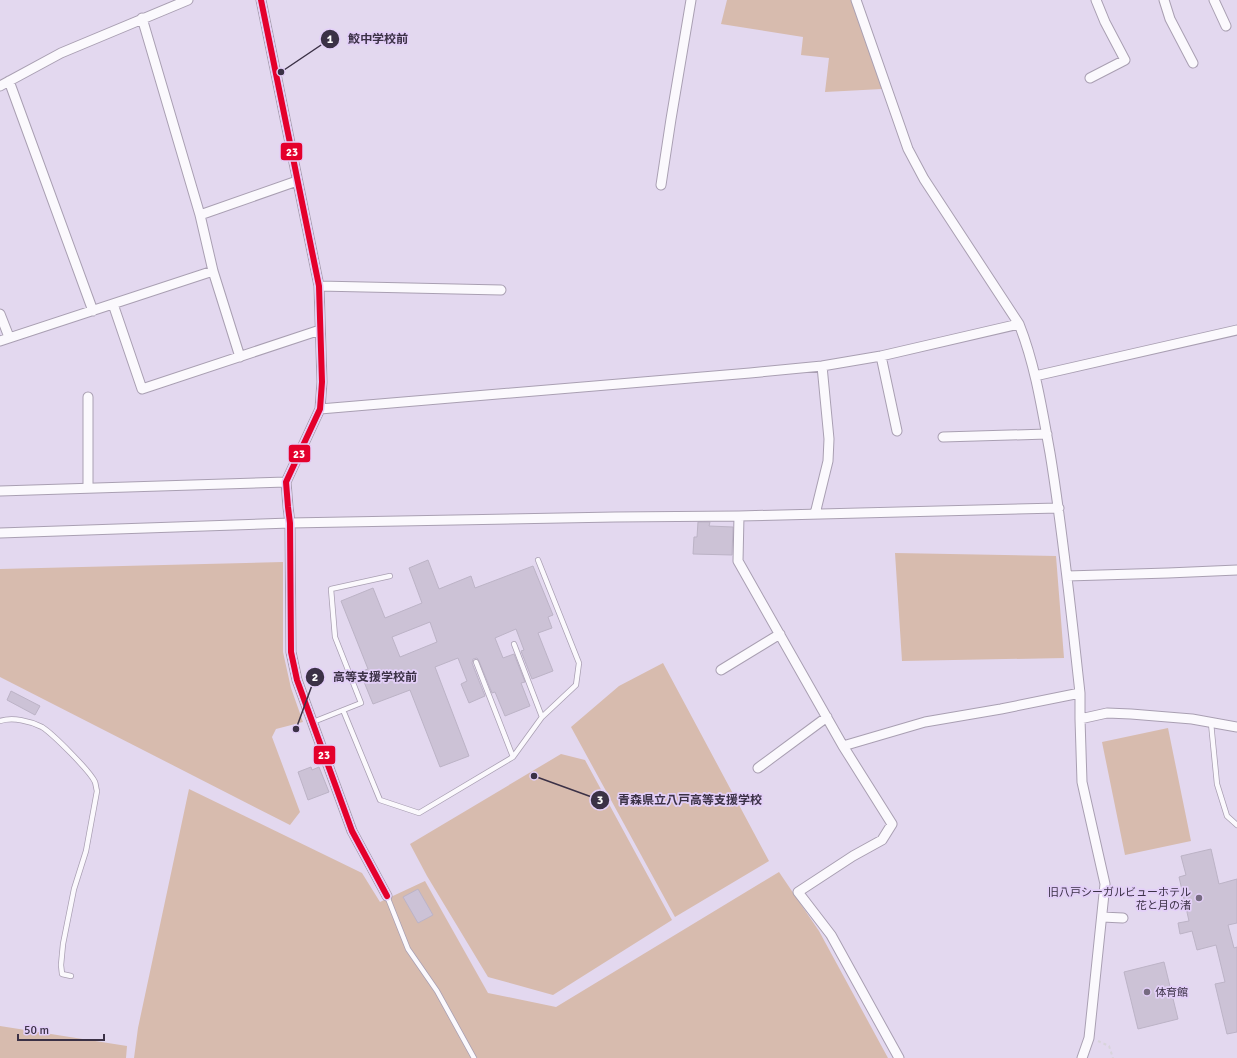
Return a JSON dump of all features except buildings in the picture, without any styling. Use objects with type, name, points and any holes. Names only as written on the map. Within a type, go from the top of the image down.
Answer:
[{"type":"street","points":[[0,86],[61,53],[188,0]]},
{"type":"street","points":[[261,0],[319,286],[322,382],[320,409],[286,482],[290,523],[291,652],[297,680],[352,832],[387,896]]},
{"type":"street","points":[[661,185],[691,0]]},
{"type":"street","points":[[856,0],[908,149],[924,179],[1019,324],[1026,342],[1035,376],[1047,434],[1059,508],[1067,576],[1080,692],[1082,782],[1105,884],[1090,1038],[1082,1058]]},
{"type":"street","points":[[1090,78],[1125,60],[1105,22],[1096,0]]},
{"type":"street","points":[[1164,0],[1170,19],[1193,64]]},
{"type":"street","points":[[1214,0],[1226,26]]},
{"type":"street","points":[[142,18],[240,357]]},
{"type":"street","points":[[9,81],[93,311]]},
{"type":"street","points":[[200,215],[297,181]]},
{"type":"street","points":[[0,341],[214,271]]},
{"type":"street","points":[[319,286],[501,290]]},
{"type":"street","points":[[113,304],[142,389],[320,330]]},
{"type":"street","points":[[0,314],[9,337]]},
{"type":"street","points":[[320,409],[822,366],[881,356],[1019,324]]},
{"type":"street","points":[[1035,376],[1237,330]]},
{"type":"street","points":[[881,356],[897,431]]},
{"type":"street","points":[[815,514],[828,461],[829,439],[822,366]]},
{"type":"street","points":[[88,397],[88,488]]},
{"type":"street","points":[[943,437],[1047,434]]},
{"type":"street","points":[[0,491],[286,482]]},
{"type":"street","points":[[0,533],[290,523],[739,516],[1059,508]]},
{"type":"street","points":[[739,516],[738,561],[843,746],[892,824],[882,840],[853,856],[798,892],[832,935],[899,1058]]},
{"type":"street","points":[[1067,576],[1237,570]]},
{"type":"street","points":[[721,670],[780,634]]},
{"type":"street","points":[[843,746],[925,722],[1001,709],[1080,692]]},
{"type":"street","points":[[1080,719],[1107,713],[1192,719],[1237,728]]},
{"type":"street","points":[[758,768],[827,717]]},
{"type":"street","points":[[1102,917],[1123,918]]},
{"type":"lane","points":[[343,710],[380,800],[419,813],[513,756],[542,717],[576,685],[579,663],[538,560]]},
{"type":"lane","points":[[313,722],[361,703],[335,637],[331,589],[390,576]]},
{"type":"lane","points":[[514,644],[542,717]]},
{"type":"lane","points":[[476,662],[513,756]]},
{"type":"lane","points":[[0,721],[14,719],[42,728],[59,742],[89,773],[96,783],[97,791],[86,851],[74,889],[63,944],[61,965],[62,974],[71,976]]},
{"type":"lane","points":[[1211,723],[1217,784],[1227,816],[1237,824]]},
{"type":"lane","points":[[387,896],[408,949],[437,991],[474,1058]]},
{"type":"path","points":[[1090,1038],[1101,1041],[1109,1046],[1113,1058]]},
{"type":"shaded area","points":[[727,0],[852,0],[882,89],[825,92],[829,58],[801,55],[803,37],[721,24]]},
{"type":"shaded area","points":[[895,553],[1056,556],[1064,658],[902,661]]},
{"type":"shaded area","points":[[283,562],[283,652],[291,688],[303,722],[276,729],[272,737],[300,812],[290,825],[0,677],[0,569]]},
{"type":"shaded area","points":[[663,663],[769,861],[675,917],[571,727],[619,686]]},
{"type":"shaded area","points":[[1168,728],[1191,841],[1125,855],[1102,742]]},
{"type":"shaded area","points":[[561,754],[585,760],[672,920],[553,995],[488,977],[427,876],[410,844]]},
{"type":"shaded area","points":[[189,789],[362,873],[380,902],[425,881],[488,993],[556,1007],[779,872],[819,931],[888,1058],[134,1058],[138,1028]]},
{"type":"shaded area","points":[[0,1026],[127,1046],[126,1058],[0,1058]]},
{"type":"transit line","name":"23","points":[[261,0],[319,286],[322,382],[320,409],[286,482],[290,523],[291,652],[297,680],[352,831],[387,896]]},
{"type":"place","name":"鮫中学校前","points":[[281,72]]},
{"type":"place","name":"高等支援学校前","points":[[296,729]]},
{"type":"place","name":"青森県立八戸高等支援学校","points":[[534,776]]},
{"type":"place","name":"旧八戸シーガルビューホテル 花と月の渚","points":[[1199,898]]},
{"type":"place","name":"体育館","points":[[1147,992]]}]
